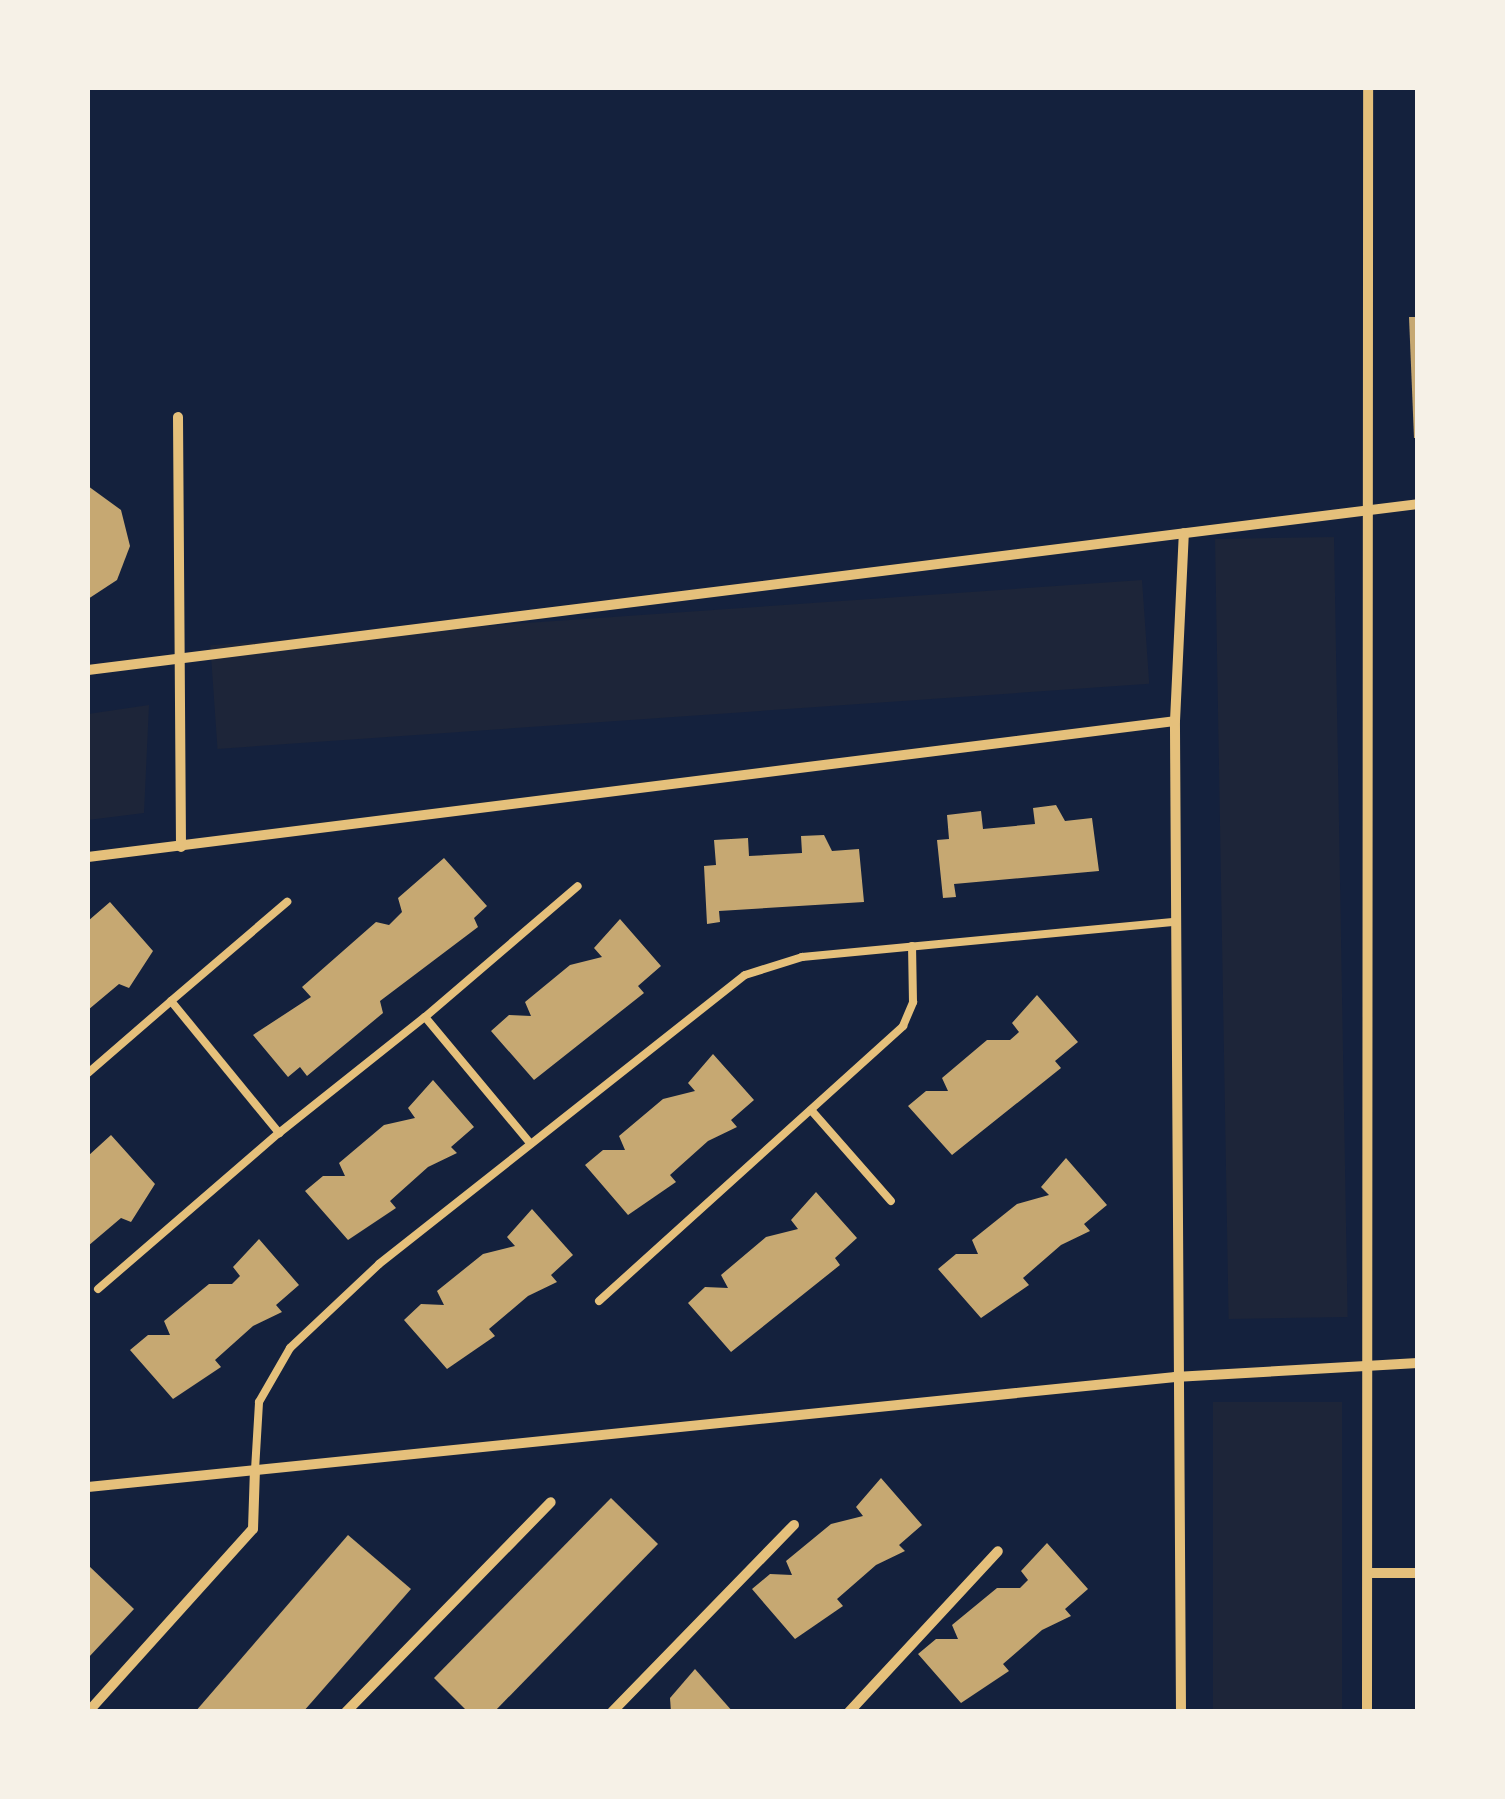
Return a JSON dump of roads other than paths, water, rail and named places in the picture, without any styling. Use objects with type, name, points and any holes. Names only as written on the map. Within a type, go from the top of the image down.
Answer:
[{"type":"street","points":[[1367,1712],[1372,1365],[1368,88]]},
{"type":"street","points":[[178,417],[181,847]]},
{"type":"street","points":[[88,670],[1418,504]]},
{"type":"street","points":[[1181,1712],[1175,1377],[1174,721],[1184,533]]},
{"type":"street","points":[[88,857],[1174,721]]},
{"type":"street","points":[[88,1487],[1175,1377],[1418,1363]]},
{"type":"street","points":[[88,1712],[252,1529],[256,1470]]},
{"type":"street","points":[[346,1712],[551,1502]]},
{"type":"street","points":[[612,1712],[794,1524]]},
{"type":"street","points":[[849,1712],[998,1551]]},
{"type":"street","points":[[1369,1573],[1418,1573]]},
{"type":"lane","points":[[98,1290],[279,1133],[425,1017],[578,886]]},
{"type":"lane","points":[[88,1072],[287,902]]},
{"type":"lane","points":[[256,1470],[259,1402],[290,1348],[531,1144],[745,975],[802,957],[1174,922]]},
{"type":"lane","points":[[600,1301],[903,1026],[913,1002],[912,946]]},
{"type":"lane","points":[[171,1000],[279,1133]]},
{"type":"lane","points":[[425,1017],[531,1144]]},
{"type":"lane","points":[[811,1110],[891,1201]]}]
